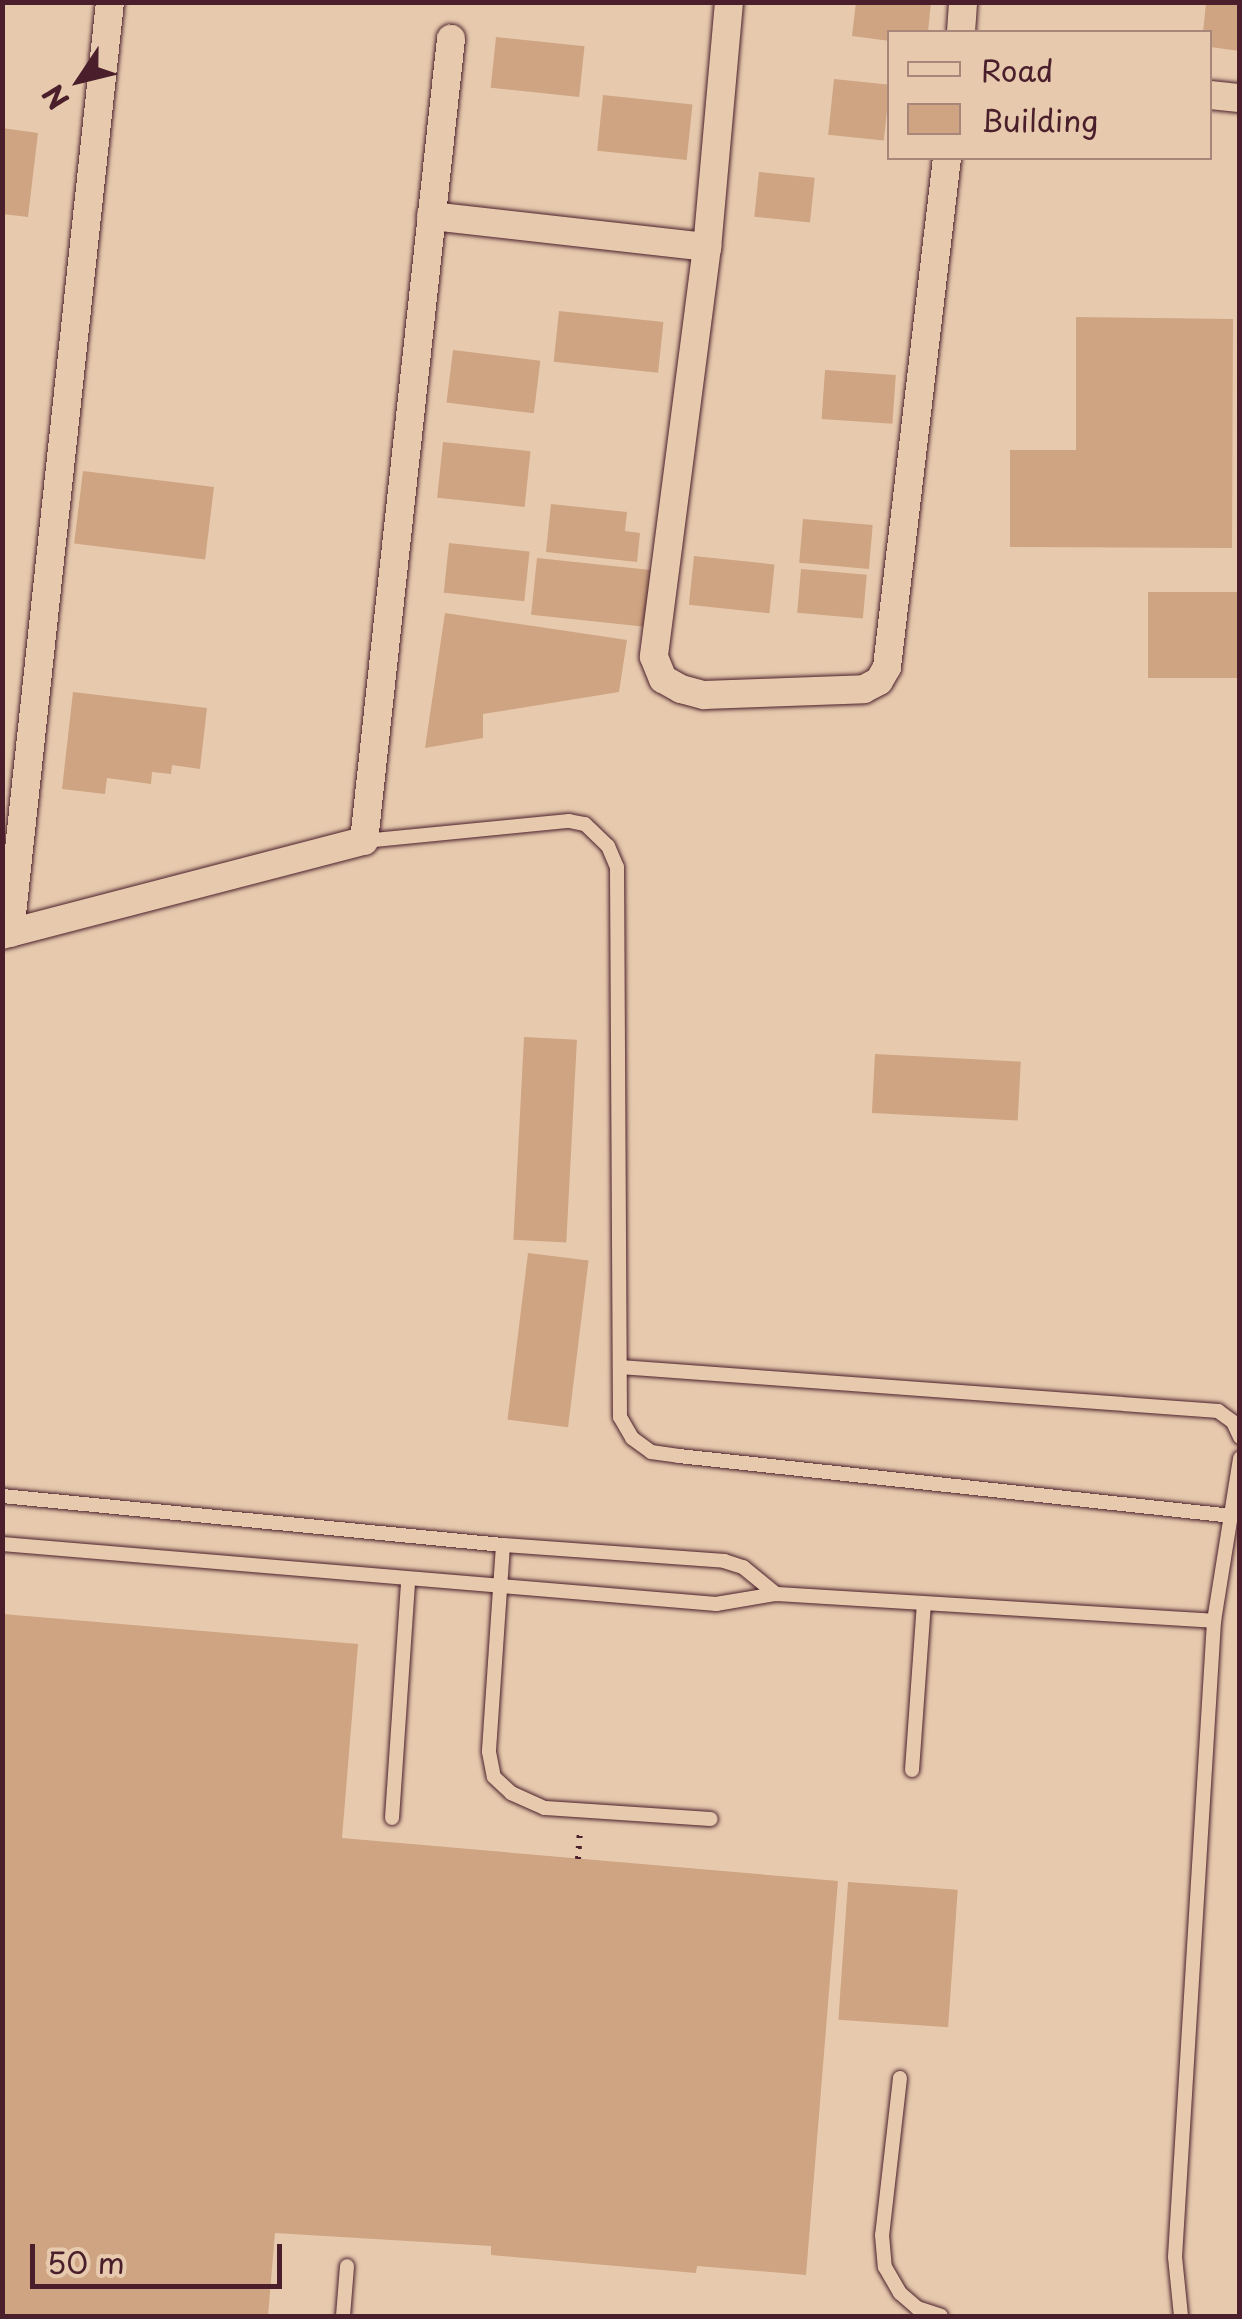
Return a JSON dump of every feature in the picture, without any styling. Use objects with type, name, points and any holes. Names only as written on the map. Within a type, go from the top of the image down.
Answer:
[{"type":"street","points":[[110,2],[6,934],[364,841],[452,39]]},
{"type":"street","points":[[729,2],[707,246],[654,657],[663,679],[704,695],[864,689],[879,680],[887,667],[947,160]]},
{"type":"street","points":[[961,30],[964,2]]},
{"type":"street","points":[[1212,94],[1240,98]]},
{"type":"street","points":[[430,216],[707,246]]},
{"type":"lane","points":[[364,841],[569,822],[585,824],[608,846],[617,867],[620,1417],[632,1438],[651,1452],[1232,1516]]},
{"type":"lane","points":[[620,1367],[1218,1410],[1233,1422],[1240,1436]]},
{"type":"lane","points":[[1181,2316],[1176,2257],[1214,1621],[1240,1458]]},
{"type":"lane","points":[[2,1496],[724,1561],[743,1567],[776,1594]]},
{"type":"lane","points":[[2,1544],[408,1582],[716,1604],[776,1594],[1214,1621]]},
{"type":"lane","points":[[504,1544],[489,1752],[494,1776],[511,1793],[546,1808],[710,1819]]},
{"type":"lane","points":[[392,1818],[408,1582]]},
{"type":"lane","points":[[912,1770],[924,1603]]},
{"type":"lane","points":[[900,2078],[882,2235],[886,2267],[908,2300],[940,2316]]},
{"type":"lane","points":[[343,2316],[347,2266]]},
{"type":"building","points":[[856,2],[931,2],[928,30],[887,30],[887,41],[852,36]]},
{"type":"building","points":[[1206,3],[1240,3],[1240,51],[1212,47],[1212,30],[1203,30]]},
{"type":"building","points":[[496,37],[585,46],[579,97],[491,88]]},
{"type":"building","points":[[834,79],[887,85],[884,141],[828,135]]},
{"type":"building","points":[[603,95],[693,104],[687,160],[597,151]]},
{"type":"building","points":[[2,128],[38,133],[28,217],[2,214]]},
{"type":"building","points":[[759,172],[815,178],[810,223],[754,217]]},
{"type":"building","points":[[559,311],[663,322],[658,373],[554,362]]},
{"type":"building","points":[[1076,317],[1233,319],[1232,548],[1010,547],[1010,450],[1076,450]]},
{"type":"building","points":[[453,350],[540,361],[534,413],[447,403]]},
{"type":"building","points":[[825,370],[896,375],[892,424],[822,419]]},
{"type":"building","points":[[443,442],[531,451],[525,507],[437,498]]},
{"type":"building","points":[[83,471],[214,487],[205,560],[74,543]]},
{"type":"building","points":[[551,504],[627,512],[625,531],[640,533],[637,562],[546,552]]},
{"type":"building","points":[[803,519],[873,525],[869,569],[799,563]]},
{"type":"building","points":[[449,543],[530,551],[524,601],[444,593]]},
{"type":"building","points":[[694,556],[775,564],[769,613],[689,605]]},
{"type":"building","points":[[537,558],[655,570],[649,627],[531,615]]},
{"type":"building","points":[[801,569],[867,575],[863,619],[797,613]]},
{"type":"building","points":[[1148,592],[1240,592],[1240,678],[1148,678]]},
{"type":"building","points":[[445,613],[627,640],[619,692],[483,714],[483,738],[425,748]]},
{"type":"building","points":[[73,692],[207,708],[200,769],[172,765],[171,774],[152,772],[151,784],[107,778],[105,794],[62,789]]},
{"type":"building","points":[[524,1037],[577,1040],[566,1242],[513,1240]]},
{"type":"building","points":[[875,1054],[1021,1062],[1018,1121],[872,1113]]},
{"type":"building","points":[[528,1253],[589,1260],[568,1427],[508,1420]]},
{"type":"building","points":[[3,1614],[358,1644],[342,1838],[838,1881],[806,2275],[697,2266],[696,2273],[491,2255],[491,2246],[275,2233],[268,2316],[2,2316]]},
{"type":"building","points":[[848,1882],[958,1890],[948,2027],[838,2020]]}]
